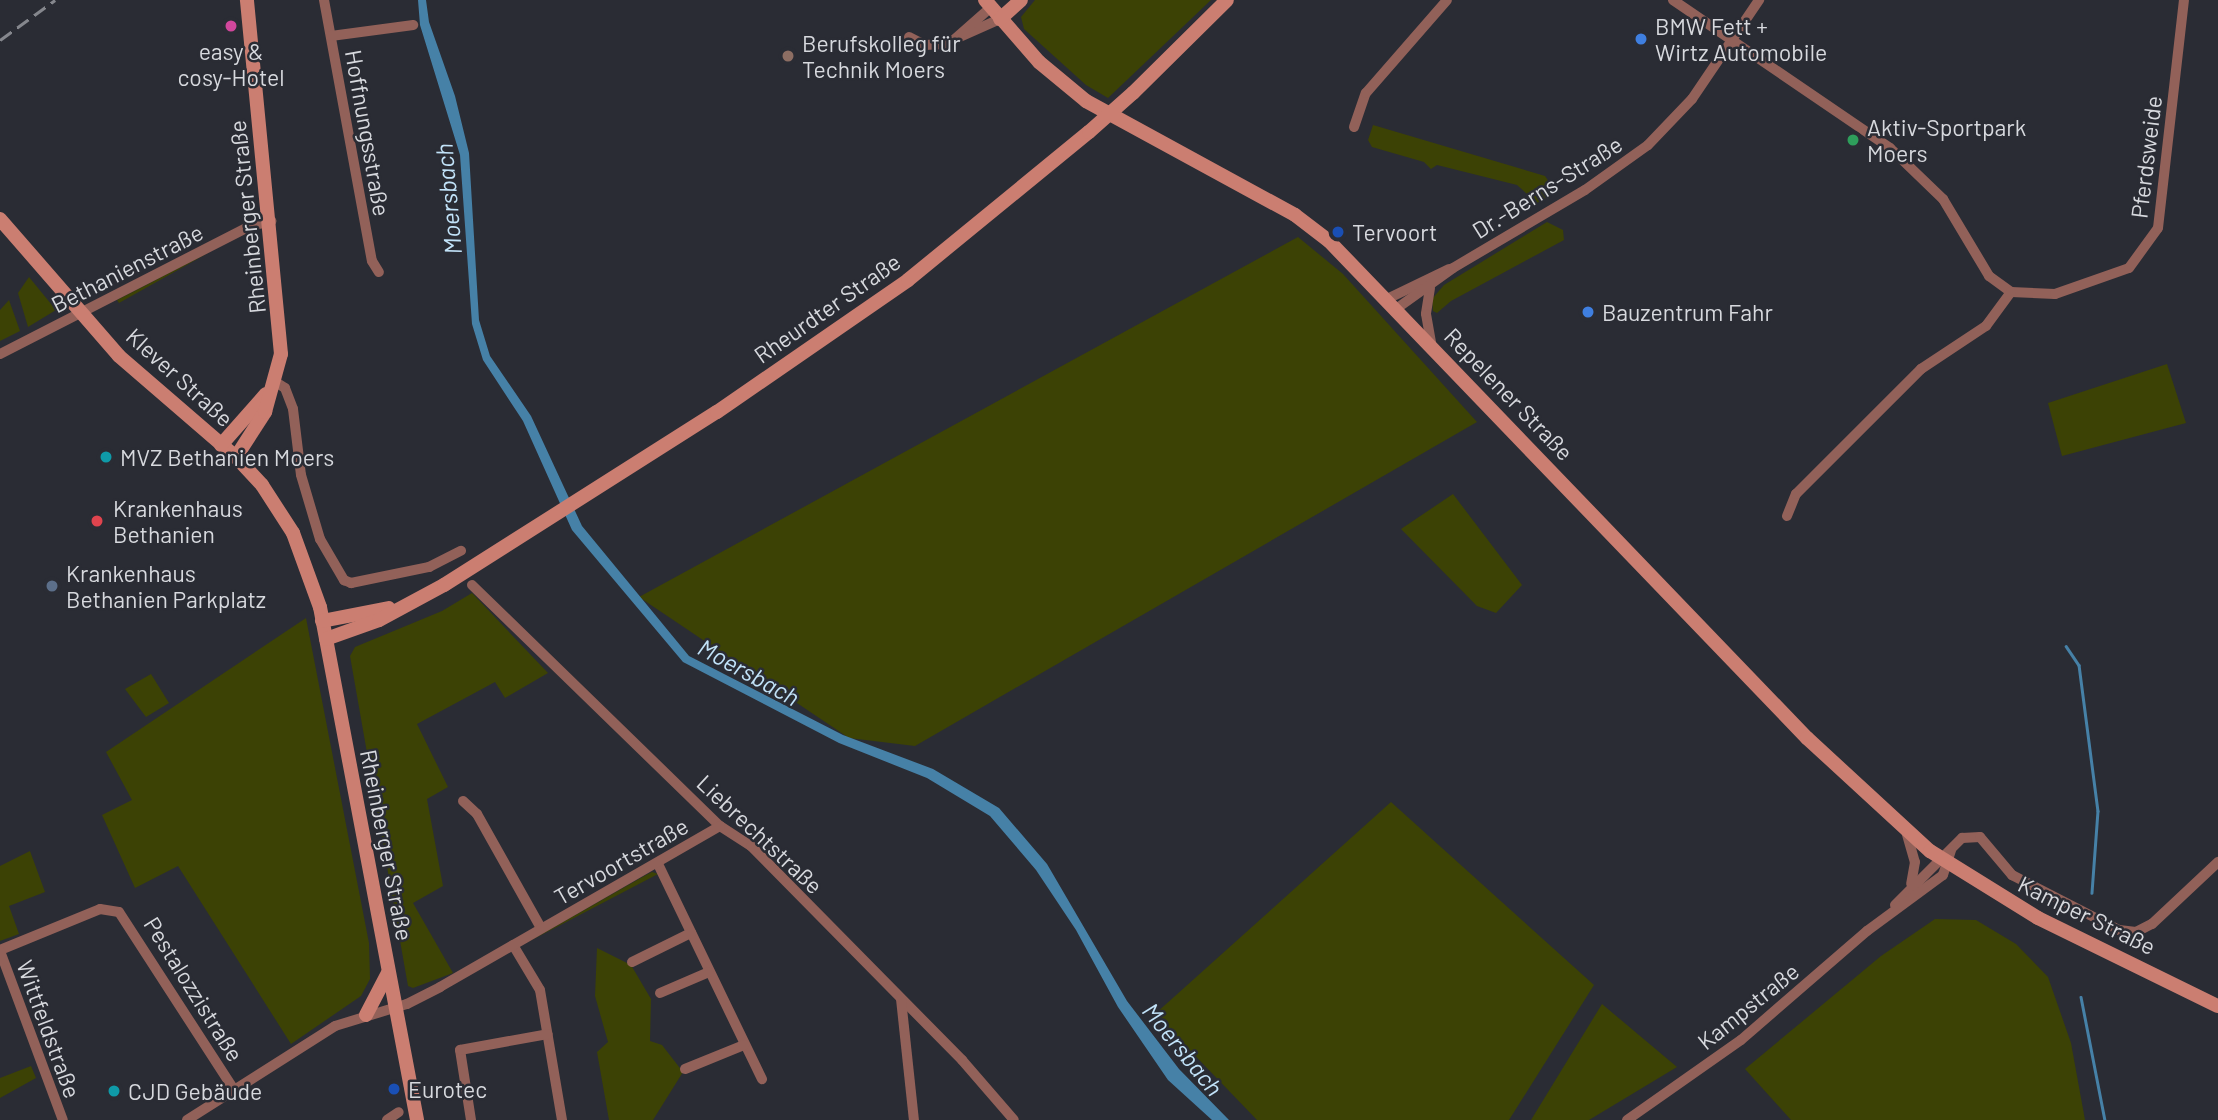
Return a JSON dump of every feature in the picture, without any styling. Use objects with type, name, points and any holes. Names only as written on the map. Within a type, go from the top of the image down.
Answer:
[{"type":"main road","name":"Rheinberger Straße","points":[[236,457],[265,412],[281,354],[271,220],[247,0]]},
{"type":"main road","points":[[994,7],[1021,0]]},
{"type":"main road","name":"Rheurdter Straße","points":[[326,639],[379,620],[543,522],[908,280],[1089,132],[1133,93],[1227,0]]},
{"type":"main road","name":"Repelener Straße","points":[[994,7],[1039,62],[1086,101],[1295,215],[1329,241],[1807,738],[1905,831],[1946,858]]},
{"type":"main road","name":"Klever Straße","points":[[0,219],[80,314],[150,385],[236,457],[280,510],[312,579]]},
{"type":"main road","points":[[221,445],[273,384]]},
{"type":"main road","name":"Rheinberger Straße","points":[[312,579],[326,639],[416,1120]]},
{"type":"main road","name":"Rheurdter Straße","points":[[322,621],[414,601]]},
{"type":"main road","name":"Kamper Straße","points":[[1946,858],[2038,918],[2218,1006]]},
{"type":"main road","points":[[366,1015],[388,973]]},
{"type":"street","name":"Hoffnungsstraße","points":[[324,0],[372,261],[379,272]]},
{"type":"street","points":[[1354,127],[1366,93],[1447,0]]},
{"type":"street","points":[[1673,0],[1890,148],[1918,172],[1943,199],[1989,276],[2011,292],[1986,326],[1921,369],[1796,494],[1787,516]]},
{"type":"street","name":"Dr.-Berns-Straße","points":[[1391,304],[1585,190],[1648,145],[1692,99],[1759,0]]},
{"type":"street","name":"Pferdsweide","points":[[2011,292],[2055,294],[2114,275],[2129,268],[2151,243],[2158,228],[2184,0]]},
{"type":"street","points":[[909,37],[925,45],[954,41],[994,7]]},
{"type":"street","points":[[331,36],[413,25]]},
{"type":"street","name":"Bethanienstraße","points":[[0,355],[250,226],[271,220]]},
{"type":"street","name":"Dr.-Berns-Straße","points":[[1391,304],[1430,288],[1453,268]]},
{"type":"street","points":[[1430,288],[1426,314],[1433,347]]},
{"type":"street","points":[[273,384],[285,388],[293,409],[301,475],[320,539],[344,580],[351,583],[429,567],[461,551]]},
{"type":"street","name":"Liebrechtstraße","points":[[472,585],[720,826],[751,846],[901,999],[1014,1120]]},
{"type":"street","name":"Tervoortstraße","points":[[463,801],[477,814],[541,928]]},
{"type":"street","name":"Tervoortstraße","points":[[187,1120],[335,1026],[395,1007],[440,987],[720,826]]},
{"type":"street","name":"Kampstraße","points":[[1903,895],[1915,871],[1905,831]]},
{"type":"street","points":[[1946,858],[1962,838],[1980,837],[2012,875],[2130,933],[2152,923],[2218,862]]},
{"type":"street","name":"Kampstraße","points":[[1888,914],[1903,895],[1946,858]]},
{"type":"street","name":"Kampstraße","points":[[1626,1120],[1741,1040],[1888,914],[1943,875],[1946,858]]},
{"type":"street","points":[[658,864],[762,1079]]},
{"type":"street","name":"Pestalozzistraße","points":[[0,951],[100,909],[119,912],[234,1091]]},
{"type":"street","points":[[632,962],[691,933]]},
{"type":"street","points":[[513,945],[540,990],[562,1120]]},
{"type":"street","name":"Wittfeldstraße","points":[[0,951],[63,1120]]},
{"type":"street","points":[[660,993],[709,972]]},
{"type":"street","points":[[901,999],[915,1120]]},
{"type":"street","points":[[471,1120],[460,1050],[548,1034]]},
{"type":"street","points":[[685,1069],[744,1045]]},
{"type":"street","points":[[387,1120],[399,1112]]},
{"type":"green space","points":[[1035,0],[1211,0],[1108,98],[1086,85],[1024,29],[1021,17]]},
{"type":"green space","points":[[1373,125],[1545,176],[1556,192],[1537,203],[1517,185],[1437,165],[1431,169],[1424,162],[1372,147],[1368,140]]},
{"type":"green space","points":[[1547,222],[1563,230],[1564,240],[1451,301],[1437,313],[1433,311],[1432,299],[1444,285]]},
{"type":"green space","points":[[1298,237],[1343,274],[1477,422],[915,746],[849,738],[639,597]]},
{"type":"green space","points":[[210,252],[119,303],[117,300]]},
{"type":"green space","points":[[29,277],[56,310],[28,327],[18,293]]},
{"type":"green space","points":[[9,300],[20,331],[0,341],[0,310]]},
{"type":"green space","points":[[2167,364],[2186,423],[2062,456],[2048,403]]},
{"type":"green space","points":[[1453,494],[1522,585],[1496,613],[1477,606],[1401,529]]},
{"type":"green space","points":[[472,593],[548,673],[505,698],[495,682],[417,724],[448,787],[427,799],[443,886],[413,903],[453,973],[413,988],[408,986],[350,656],[355,647],[442,611]]},
{"type":"green space","points":[[306,618],[369,943],[370,979],[361,996],[291,1044],[178,866],[135,888],[102,815],[132,800],[106,752]]},
{"type":"green space","points":[[151,674],[169,703],[146,717],[125,689]]},
{"type":"green space","points":[[1391,802],[1594,985],[1509,1120],[1257,1120],[1155,1014]]},
{"type":"green space","points":[[30,851],[45,892],[9,906],[19,934],[0,941],[0,866]]},
{"type":"green space","points":[[652,872],[658,874],[528,942],[646,875]]},
{"type":"green space","points":[[1935,919],[1976,920],[2016,944],[2048,977],[2071,1043],[2085,1120],[1791,1120],[1745,1069],[1881,956]]},
{"type":"green space","points":[[597,948],[631,965],[651,999],[650,1041],[662,1045],[683,1072],[653,1120],[609,1120],[597,1052],[608,1042],[595,996]]},
{"type":"green space","points":[[1602,1004],[1677,1067],[1589,1120],[1531,1120]]},
{"type":"green space","points":[[31,1066],[36,1078],[0,1098],[0,1078]]},
{"type":"water","name":"Moersbach","points":[[418,0],[426,0],[429,22],[455,96],[469,153],[479,320],[490,356],[531,416],[582,526],[689,656],[843,735],[933,769],[999,808],[1047,864],[1127,1001],[1179,1069],[1229,1120],[1212,1120],[1168,1080],[1118,1007],[1076,930],[1036,870],[990,816],[927,778],[839,743],[683,662],[572,530],[523,421],[483,360],[472,324],[460,155],[420,25]]},
{"type":"waterway","points":[[2066,646],[2079,665],[2098,811],[2092,893]]},
{"type":"waterway","points":[[2081,997],[2105,1120]]},
{"type":"railway","points":[[0,40],[55,0]]},
{"type":"place","name":"easy & cosy-Hotel","points":[[231,26]]},
{"type":"place","name":"BMW Fett + Wirtz Automobile","points":[[1641,39]]},
{"type":"place","name":"Berufskolleg für Technik Moers","points":[[788,56]]},
{"type":"place","name":"Aktiv-Sportpark Moers","points":[[1853,140]]},
{"type":"place","name":"Tervoort","points":[[1338,232]]},
{"type":"place","name":"Bauzentrum Fahr","points":[[1588,312]]},
{"type":"place","name":"MVZ Bethanien Moers","points":[[106,457]]},
{"type":"place","name":"Krankenhaus Bethanien","points":[[97,521]]},
{"type":"place","name":"Krankenhaus Bethanien Parkplatz","points":[[52,586]]},
{"type":"place","name":"Eurotec","points":[[394,1089]]},
{"type":"place","name":"CJD Gebäude","points":[[114,1091]]}]
